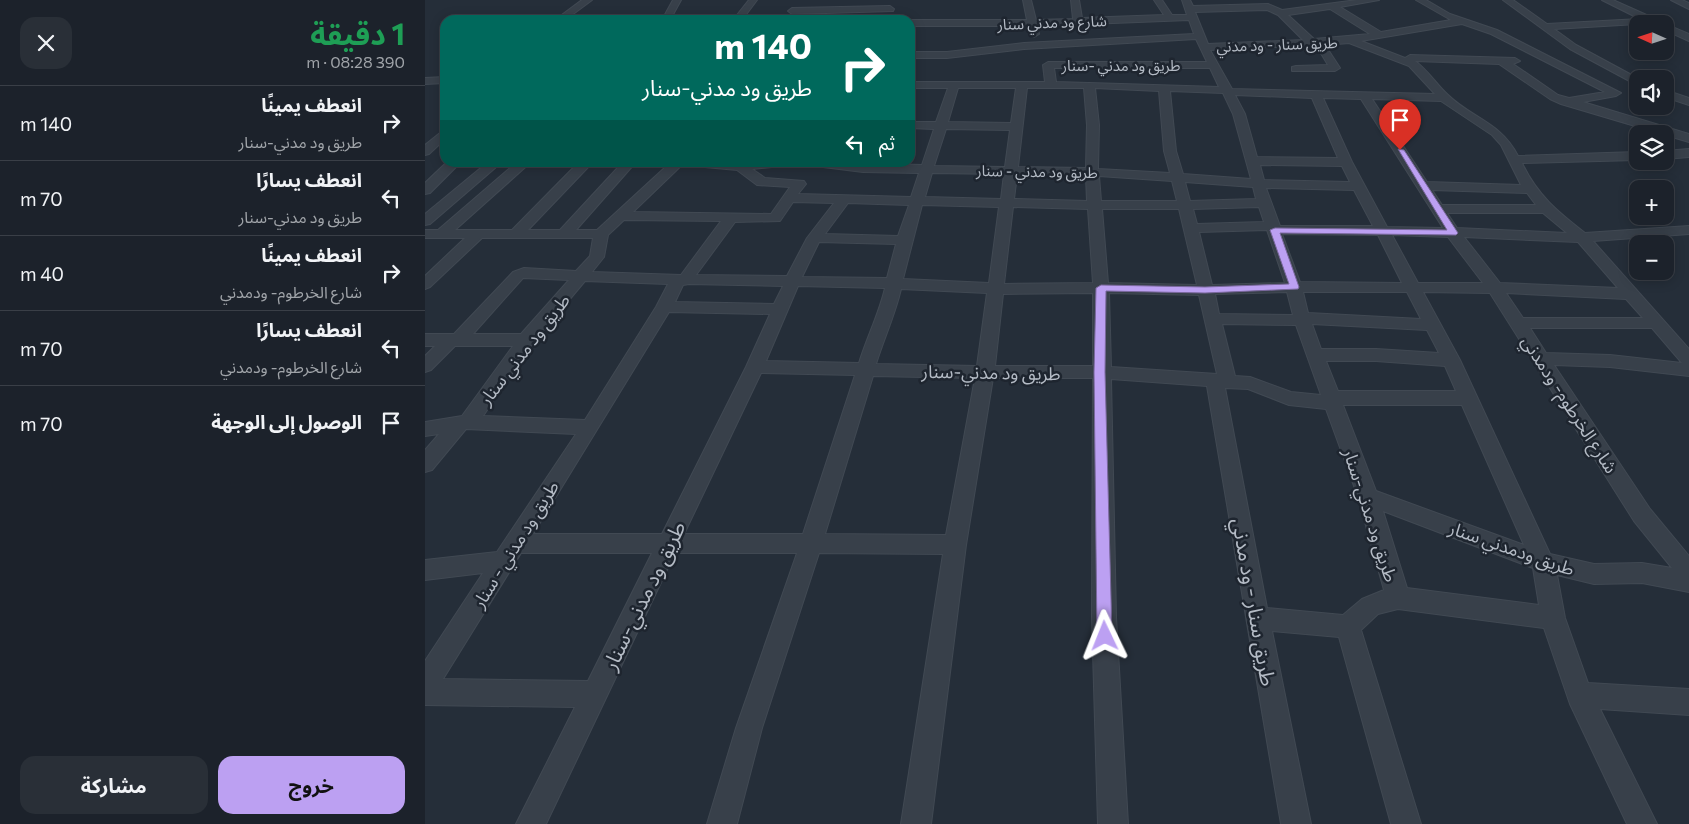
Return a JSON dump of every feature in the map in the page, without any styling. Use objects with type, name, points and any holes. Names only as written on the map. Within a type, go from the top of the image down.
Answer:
[{"type":"street","points":[[566,15],[588,0]]},
{"type":"street","points":[[669,15],[677,0]]},
{"type":"street","points":[[741,15],[753,0]]},
{"type":"street","points":[[787,15],[797,0]]},
{"type":"street","points":[[888,15],[895,0]]},
{"type":"street","points":[[1027,0],[1032,24],[1048,65]]},
{"type":"street","points":[[1075,0],[1078,21]]},
{"type":"street","points":[[1158,0],[1169,17]]},
{"type":"street","points":[[1281,13],[1375,0]]},
{"type":"street","points":[[1420,0],[1447,16],[1494,32],[1616,93],[1565,102]]},
{"type":"street","points":[[1507,0],[1598,63],[1629,78]]},
{"type":"street","points":[[1606,0],[1639,15]]},
{"type":"street","points":[[1675,0],[1689,6]]},
{"type":"street","points":[[1331,6],[1398,44],[1411,61],[1548,60]]},
{"type":"street","points":[[1190,9],[1268,7],[1281,13],[1315,43],[1335,68],[1296,69]]},
{"type":"street","points":[[791,11],[891,9]]},
{"type":"street","name":"شارع ود مدني سنار","points":[[915,24],[931,27],[1169,17],[1190,9]]},
{"type":"street","name":"طريق ود مدني-سنار","points":[[1190,9],[1202,42],[1239,114],[1260,183],[1263,203],[1274,228],[1294,287],[1302,319],[1368,497],[1398,598],[1383,599],[1368,607],[1348,627]]},
{"type":"street","name":"طريق سنار - ود مدني","points":[[1202,42],[1315,43],[1350,40],[1464,21]]},
{"type":"street","points":[[1545,27],[1629,23]]},
{"type":"street","points":[[1674,31],[1689,38]]},
{"type":"street","name":"طريق سنار - ود مدني","points":[[1350,40],[1411,61],[1444,98],[1496,133],[1506,144],[1515,160]]},
{"type":"street","points":[[915,54],[925,51],[947,55],[1041,46],[1202,42]]},
{"type":"street","points":[[1502,61],[1554,97],[1565,102],[1689,138]]},
{"type":"street","name":"طريق ود مدني -سنار","points":[[1051,84],[1048,65],[1213,65]]},
{"type":"street","points":[[425,91],[435,80]]},
{"type":"street","points":[[915,85],[1051,84],[1365,97],[1444,98]]},
{"type":"street","points":[[916,824],[955,545],[985,372],[997,289],[1022,85]]},
{"type":"street","points":[[1089,85],[1093,125],[1092,172],[1097,204],[1101,288],[1100,372],[1104,617],[1113,824]]},
{"type":"street","points":[[722,824],[749,728],[867,370],[874,342],[887,313],[904,240],[928,168],[934,135],[954,86]]},
{"type":"street","points":[[1164,89],[1167,131],[1183,206],[1191,228],[1212,318],[1221,380]]},
{"type":"street","points":[[1674,92],[1689,91]]},
{"type":"street","points":[[1316,95],[1346,162],[1451,360],[1543,562],[1553,618],[1579,695],[1642,824]]},
{"type":"street","points":[[1674,96],[1689,102]]},
{"type":"street","name":"شارع الخرطوم- ودمدني","points":[[1365,97],[1453,233],[1495,288],[1642,514],[1689,573]]},
{"type":"street","points":[[915,127],[934,135],[1016,127]]},
{"type":"street","points":[[425,151],[440,138]]},
{"type":"street","points":[[1674,155],[1689,154]]},
{"type":"street","points":[[1629,156],[1515,160],[1530,189],[1546,210],[1582,238],[1689,360]]},
{"type":"street","points":[[425,159],[440,158]]},
{"type":"street","points":[[1253,161],[1346,162]]},
{"type":"street","points":[[425,190],[450,167]]},
{"type":"street","points":[[425,221],[490,167]]},
{"type":"street","points":[[442,234],[519,167]]},
{"type":"street","points":[[516,234],[582,167]]},
{"type":"street","points":[[564,234],[625,167]]},
{"type":"street","points":[[580,277],[597,257],[601,234],[673,167]]},
{"type":"street","points":[[619,216],[773,219],[799,184],[762,182],[741,167]]},
{"type":"street","name":"طريق ود مدني - سنار","points":[[855,167],[1092,172],[1260,183]]},
{"type":"street","points":[[1260,183],[1359,186]]},
{"type":"street","points":[[1422,186],[1530,189]]},
{"type":"street","points":[[788,198],[844,200]]},
{"type":"street","name":"طريق ود مدني-سنار","points":[[531,824],[755,367],[814,238],[844,200]]},
{"type":"street","name":"طريق ود مدني - سنار","points":[[844,200],[1183,206]]},
{"type":"street","points":[[1183,206],[1263,203]]},
{"type":"street","points":[[1439,209],[1546,210]]},
{"type":"street","points":[[681,281],[730,219]]},
{"type":"street","points":[[1191,228],[1274,228],[1582,238],[1689,230]]},
{"type":"street","points":[[425,234],[601,234]]},
{"type":"street","points":[[425,284],[478,234]]},
{"type":"street","points":[[814,238],[904,240]]},
{"type":"street","points":[[425,366],[521,274],[681,281],[894,283],[997,289],[1495,288],[1633,294]]},
{"type":"street","name":"طريق ود مدني سنار","points":[[464,422],[526,340],[580,277]]},
{"type":"street","name":"طريق ود مدني - سنار","points":[[425,684],[433,662],[510,553],[681,281]]},
{"type":"street","points":[[664,307],[740,307],[780,310]]},
{"type":"street","points":[[1212,318],[1302,319],[1433,325]]},
{"type":"street","points":[[1518,323],[1656,323]]},
{"type":"street","points":[[425,340],[526,340]]},
{"type":"street","points":[[1315,355],[1376,355],[1451,360]]},
{"type":"street","points":[[1541,359],[1610,360],[1689,370]]},
{"type":"street","name":"طريق ود مدني-سنار","points":[[755,367],[985,372],[1100,372],[1221,380],[1259,385],[1289,398],[1331,400]]},
{"type":"street","name":"طريق سنار - ود مدني","points":[[1221,380],[1258,618],[1296,824]]},
{"type":"street","points":[[1331,400],[1468,398]]},
{"type":"street","points":[[425,464],[464,422]]},
{"type":"street","points":[[425,429],[464,422],[590,427]]},
{"type":"street","name":"طريق ودمدني سنار","points":[[1368,497],[1543,562],[1595,574],[1642,573],[1689,582]]},
{"type":"street","points":[[425,570],[510,553],[667,545],[810,543],[955,545]]},
{"type":"street","points":[[1398,598],[1553,618]]},
{"type":"street","points":[[1258,618],[1348,627],[1407,824]]},
{"type":"street","points":[[425,692],[595,694]]},
{"type":"street","points":[[1579,695],[1689,702]]},
{"type":"route","points":[[1105,636],[1100,372],[1101,288],[1205,290],[1294,287],[1275,230],[1453,233],[1400,150]]}]
